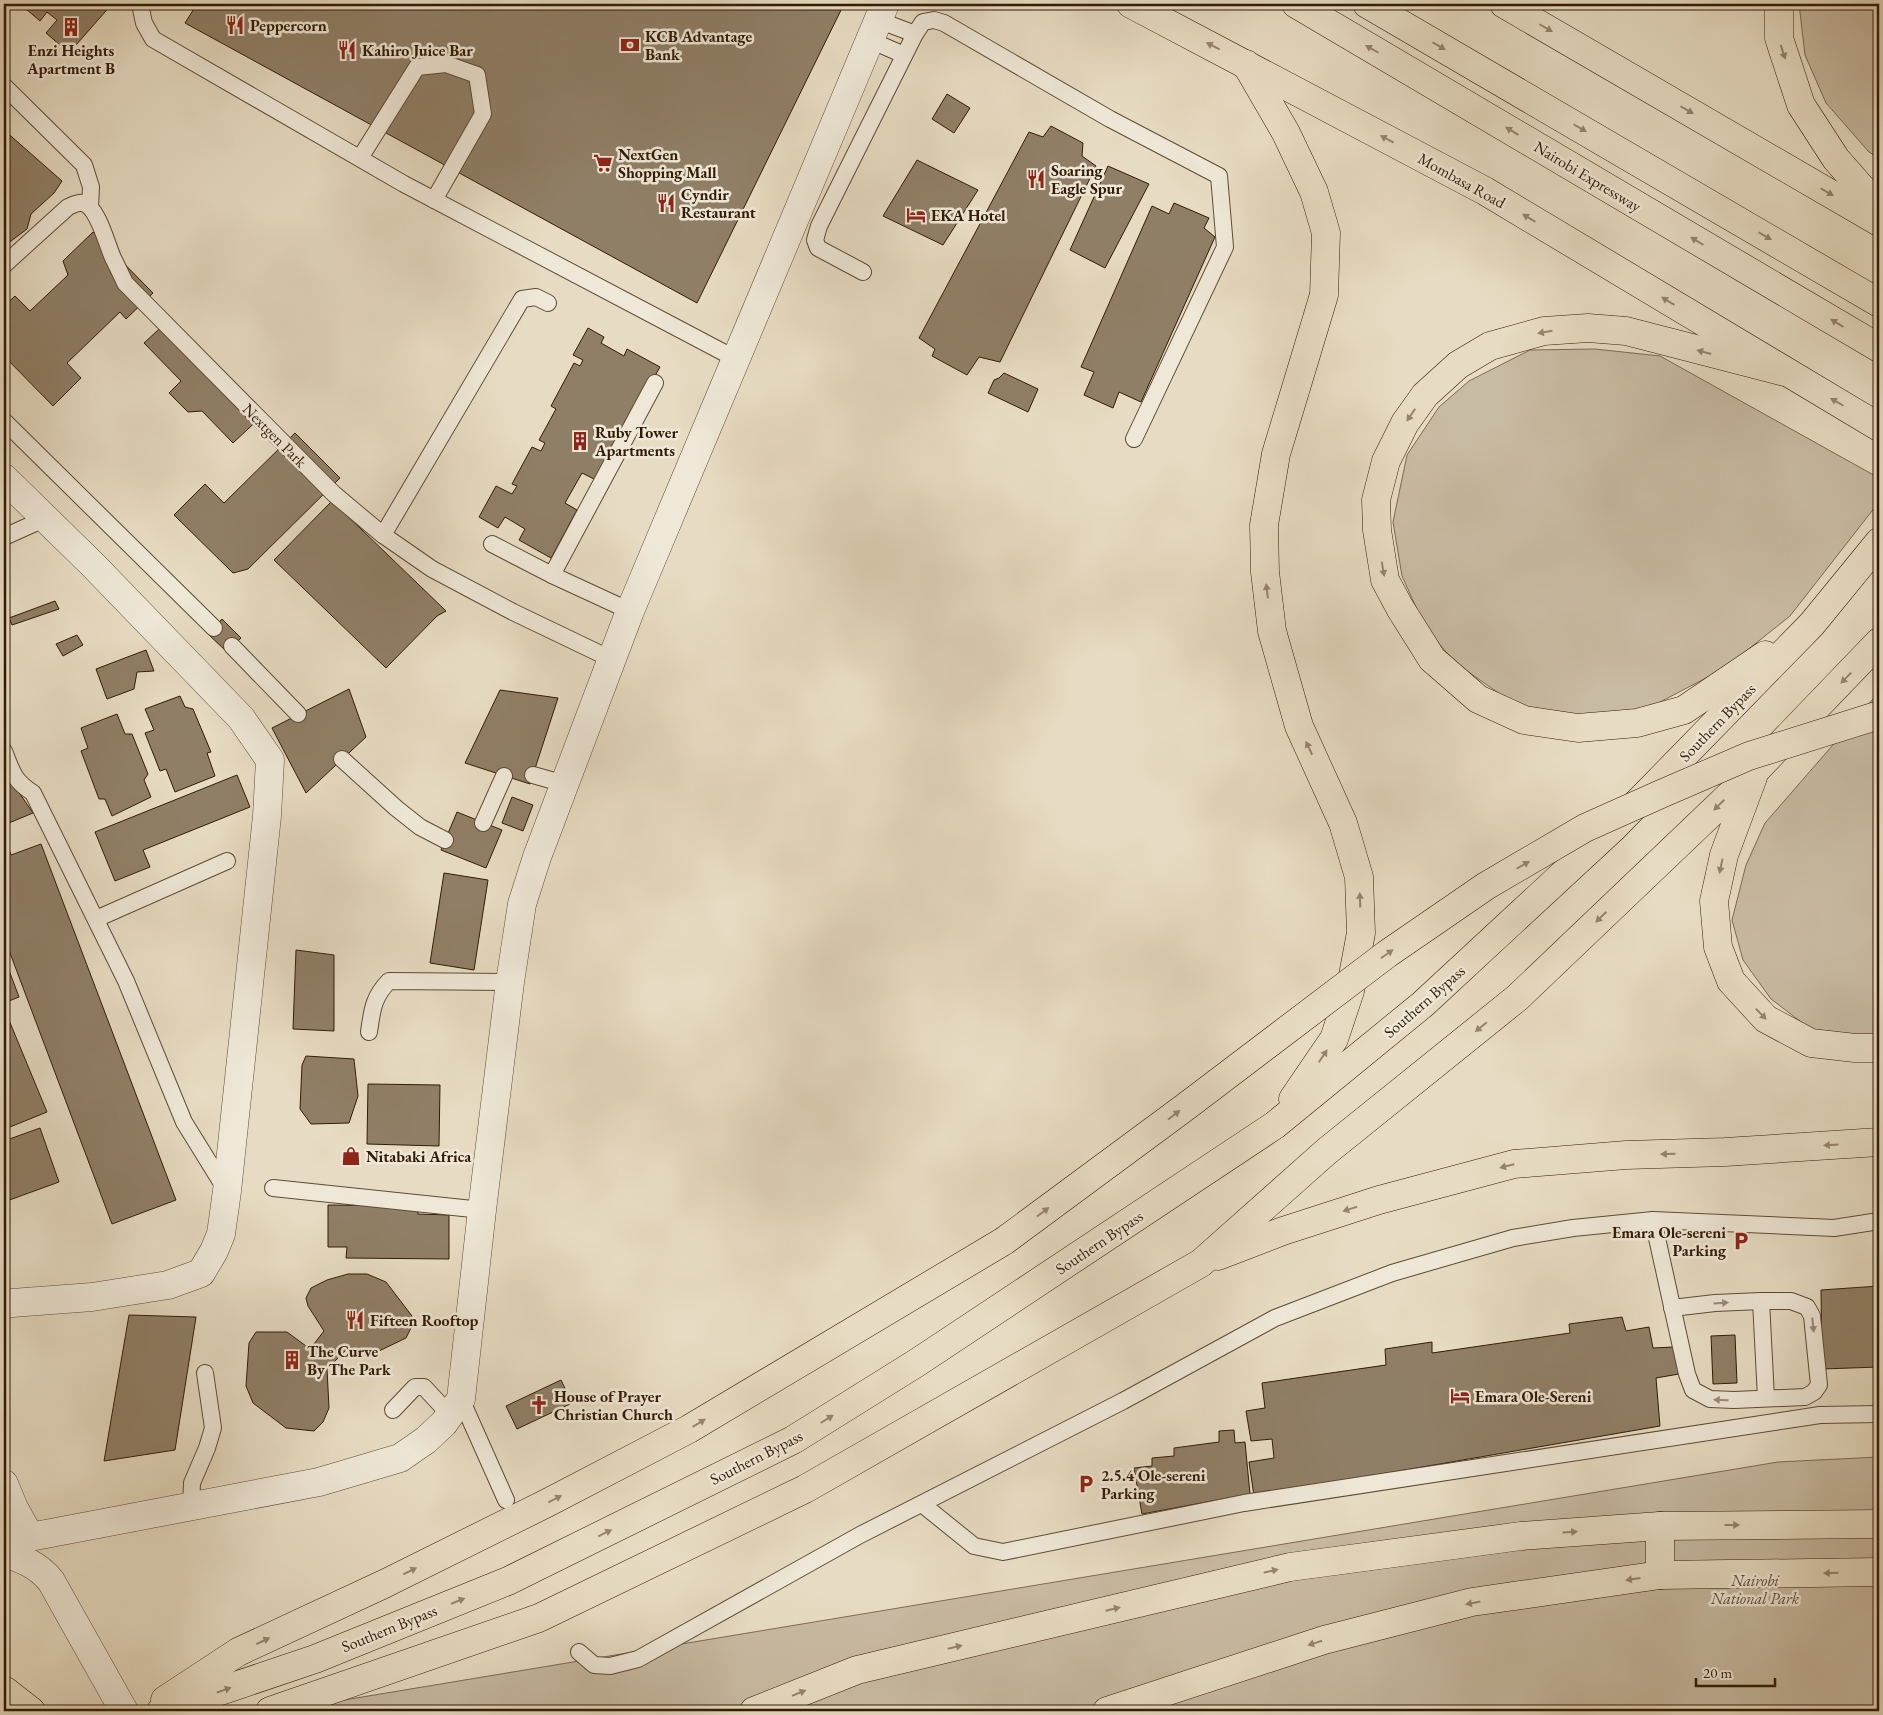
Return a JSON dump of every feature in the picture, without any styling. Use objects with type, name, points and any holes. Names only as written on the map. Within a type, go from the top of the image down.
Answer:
[{"type":"main road","name":"Mombasa Road","points":[[1131,4],[1485,191],[1879,427]]},
{"type":"main road","name":"Nairobi Expressway","points":[[1296,4],[1879,348]]},
{"type":"main road","points":[[1367,4],[1879,303]]},
{"type":"main road","points":[[1504,4],[1879,222]]},
{"type":"main road","points":[[1779,4],[1779,38],[1801,105],[1836,159],[1879,208]]},
{"type":"main road","points":[[1246,64],[1294,150],[1314,192],[1326,233],[1324,295],[1275,463],[1264,525],[1265,572],[1272,631],[1299,726],[1343,823],[1359,877],[1360,934],[1350,991],[1334,1039],[1276,1125]]},
{"type":"main road","points":[[1785,372],[1626,331],[1588,328],[1544,332],[1490,346],[1458,365],[1425,395],[1405,424],[1386,461],[1376,500],[1377,530],[1385,580],[1432,659],[1478,699],[1524,720],[1578,728],[1638,723],[1684,710],[1812,624]]},
{"type":"main road","name":"Southern Bypass","points":[[161,1711],[315,1658],[508,1580],[793,1440],[918,1362],[1276,1125],[1423,1004],[1613,828],[1812,624],[1879,542]]},
{"type":"main road","points":[[1201,1263],[1327,1151],[1517,998],[1755,771],[1879,642]]},
{"type":"main road","points":[[147,1711],[238,1652],[401,1576],[546,1504],[689,1429],[1004,1241],[1184,1108],[1386,954],[1486,886],[1585,828],[1749,756],[1879,715]]},
{"type":"main road","points":[[1755,771],[1724,855],[1714,901],[1718,948],[1731,981],[1766,1019],[1811,1043],[1855,1048],[1879,1048]]},
{"type":"main road","points":[[270,1711],[539,1618],[805,1489],[1201,1263],[1283,1231],[1370,1203],[1514,1164],[1626,1155],[1725,1152],[1879,1142]]},
{"type":"main road","points":[[754,1711],[857,1670],[1290,1566],[1522,1536],[1660,1526],[1879,1524]]},
{"type":"main road","points":[[1660,1526],[1660,1575]]},
{"type":"main road","points":[[1107,1711],[1324,1640],[1463,1605],[1660,1575],[1879,1572]]},
{"type":"main road","points":[[4,1690],[31,1711]]},
{"type":"street","points":[[4,1540],[30,1537],[319,1482],[400,1458],[426,1440],[444,1423],[455,1407],[510,982],[522,904],[537,857],[630,611],[878,21]]},
{"type":"street","points":[[4,478],[241,718],[270,760],[266,816],[221,1234],[201,1273],[168,1285],[92,1297],[4,1305]]},
{"type":"street","points":[[4,1484],[14,1508],[30,1537]]},
{"type":"street","points":[[4,1553],[31,1562],[51,1580],[124,1711]]},
{"type":"lane","points":[[140,4],[144,23],[153,39],[434,200],[736,359]]},
{"type":"lane","points":[[863,272],[818,248],[815,240],[819,226],[904,55],[923,22],[934,20],[944,23],[1110,120],[1220,176],[1225,247],[1134,439]]},
{"type":"lane","points":[[878,21],[915,34]]},
{"type":"lane","points":[[878,21],[904,55]]},
{"type":"lane","points":[[360,158],[417,67],[446,64],[477,75],[483,114],[434,200]]},
{"type":"lane","points":[[4,86],[84,165],[92,187],[90,207],[83,203],[77,203],[68,207],[4,265]]},
{"type":"lane","name":"Nextgen Park","points":[[90,207],[103,230],[112,256],[125,283],[334,494],[382,535],[432,569],[513,612],[611,659]]},
{"type":"lane","points":[[382,535],[522,299],[536,297],[548,303]]},
{"type":"lane","points":[[552,575],[655,383]]},
{"type":"lane","points":[[4,421],[214,628]]},
{"type":"lane","points":[[4,537],[44,518]]},
{"type":"lane","points":[[492,544],[552,575],[630,611]]},
{"type":"lane","points":[[232,646],[298,714]]},
{"type":"lane","points":[[4,750],[15,778],[20,785],[33,793],[126,981],[184,1122],[227,1191]]},
{"type":"lane","points":[[342,759],[396,808],[420,826],[445,840]]},
{"type":"lane","points":[[533,775],[565,784]]},
{"type":"lane","points":[[484,823],[504,776]]},
{"type":"lane","points":[[96,919],[227,861]]},
{"type":"lane","points":[[369,1032],[372,1008],[378,992],[389,981],[510,982]]},
{"type":"lane","points":[[273,1188],[482,1210]]},
{"type":"lane","points":[[1653,1220],[1672,1308],[1687,1374],[1693,1390],[1710,1399],[1734,1400],[1805,1396],[1814,1392],[1819,1385],[1812,1316],[1807,1307],[1791,1301],[1761,1301],[1715,1303],[1672,1308]]},
{"type":"lane","points":[[579,1652],[594,1665],[610,1666],[638,1658],[860,1535],[1123,1401],[1276,1318],[1392,1273],[1513,1238],[1573,1228],[1653,1220],[1834,1228],[1879,1221]]},
{"type":"lane","points":[[1761,1301],[1766,1398]]},
{"type":"lane","points":[[191,1506],[192,1483],[208,1448],[213,1428],[205,1373]]},
{"type":"lane","points":[[393,1410],[415,1387],[424,1387],[455,1407],[506,1500]]},
{"type":"lane","points":[[922,1504],[974,1546],[1003,1552],[1263,1500],[1820,1415],[1879,1414]]},
{"type":"green space","points":[[1799,4],[1879,4],[1879,158],[1869,152],[1826,103],[1805,55]]},
{"type":"green space","points":[[1595,349],[1660,356],[1879,478],[1879,502],[1790,616],[1725,668],[1639,713],[1570,720],[1513,703],[1454,662],[1424,625],[1402,576],[1393,522],[1407,455],[1439,407],[1469,381],[1530,350]]},
{"type":"green space","points":[[1879,692],[1879,1035],[1817,1034],[1771,999],[1743,960],[1732,920],[1746,865],[1765,823]]},
{"type":"green space","name":"Nairobi National Park","points":[[1879,1457],[1879,1711],[278,1711],[1778,1462]]},
{"type":"building","name":"Enzi Heights Apartment B","points":[[30,4],[112,4],[69,53],[46,33],[57,20],[47,12],[40,21],[26,9]]},
{"type":"building","name":"NextGen Shopping Mall","points":[[197,4],[844,4],[697,303],[185,23]]},
{"type":"building","points":[[947,94],[970,108],[954,133],[932,119]]},
{"type":"building","points":[[1051,126],[1083,143],[1082,156],[1096,166],[1000,362],[979,357],[967,375],[932,356],[935,349],[919,338],[1029,132],[1043,137]]},
{"type":"building","points":[[4,130],[62,181],[54,193],[31,214],[27,229],[7,244],[4,242]]},
{"type":"building","points":[[917,160],[978,190],[943,245],[883,216]]},
{"type":"building","points":[[1108,166],[1149,184],[1105,268],[1070,250]]},
{"type":"building","points":[[1174,203],[1209,218],[1204,228],[1215,237],[1141,402],[1119,392],[1113,408],[1084,395],[1094,372],[1081,367],[1152,206],[1169,214]]},
{"type":"building","points":[[93,232],[153,293],[126,319],[120,312],[67,363],[81,378],[53,406],[4,356],[4,306],[15,296],[30,311],[68,275],[63,261]]},
{"type":"building","points":[[170,319],[263,415],[233,443],[202,411],[188,412],[169,393],[181,381],[144,343]]},
{"type":"building","name":"Ruby Tower Apartments","points":[[588,328],[604,337],[601,343],[624,356],[627,349],[660,367],[596,480],[582,473],[565,503],[577,510],[551,558],[519,540],[525,529],[505,517],[498,528],[479,517],[496,486],[512,494],[517,486],[512,484],[532,447],[541,451],[545,443],[539,440],[556,409],[551,406],[574,363],[580,366],[583,360],[573,355]]},
{"type":"building","points":[[1004,373],[1038,389],[1028,412],[988,393],[994,380]]},
{"type":"building","points":[[295,433],[340,478],[248,569],[233,573],[174,515],[205,484],[224,503]]},
{"type":"building","points":[[332,501],[446,611],[437,616],[386,668],[274,560]]},
{"type":"building","points":[[55,601],[59,609],[12,625],[9,618]]},
{"type":"building","points":[[222,619],[241,638],[227,652],[208,634]]},
{"type":"building","points":[[77,635],[83,645],[63,656],[56,644]]},
{"type":"building","points":[[146,650],[154,671],[137,672],[134,689],[107,699],[96,669]]},
{"type":"building","points":[[349,689],[366,737],[306,793],[272,728]]},
{"type":"building","points":[[500,690],[558,698],[530,784],[465,763]]},
{"type":"building","points":[[180,696],[185,707],[193,709],[211,752],[207,753],[215,776],[175,792],[166,769],[160,771],[145,733],[154,730],[145,709]]},
{"type":"building","points":[[117,714],[125,734],[132,734],[148,774],[144,780],[151,797],[112,816],[105,799],[99,799],[81,751],[88,748],[81,728]]},
{"type":"building","points":[[7,775],[33,813],[4,825],[4,777]]},
{"type":"building","points":[[237,775],[250,807],[143,850],[150,867],[115,881],[95,832]]},
{"type":"building","points":[[512,797],[533,805],[523,831],[502,823]]},
{"type":"building","points":[[457,812],[502,830],[486,868],[441,850]]},
{"type":"building","points":[[5,838],[11,855],[41,844],[176,1200],[112,1224],[4,937]]},
{"type":"building","points":[[444,873],[488,880],[474,970],[430,963]]},
{"type":"building","points":[[296,950],[334,955],[334,1031],[293,1029]]},
{"type":"building","points":[[4,957],[19,997],[4,1003]]},
{"type":"building","points":[[4,1013],[6,1013],[47,1112],[5,1129]]},
{"type":"building","points":[[306,1056],[354,1059],[358,1096],[349,1123],[311,1124],[300,1109],[302,1065]]},
{"type":"building","points":[[368,1084],[440,1085],[439,1146],[367,1144]]},
{"type":"building","points":[[40,1128],[59,1182],[4,1202],[4,1141]]},
{"type":"building","points":[[328,1205],[418,1206],[418,1214],[449,1215],[449,1259],[346,1258],[347,1247],[328,1247]]},
{"type":"building","name":"The Curve By The Park","points":[[348,1274],[367,1274],[386,1282],[412,1316],[411,1328],[406,1338],[379,1351],[363,1351],[349,1347],[327,1369],[329,1408],[323,1422],[314,1431],[286,1428],[253,1403],[246,1386],[249,1343],[256,1332],[287,1332],[310,1349],[324,1331],[308,1306],[306,1298],[311,1288],[327,1280]]},
{"type":"building","points":[[1879,1286],[1879,1367],[1822,1369],[1821,1290]]},
{"type":"building","points":[[129,1315],[196,1317],[175,1450],[104,1461]]},
{"type":"building","points":[[1622,1317],[1626,1331],[1649,1327],[1653,1348],[1674,1347],[1679,1374],[1656,1378],[1660,1426],[1254,1496],[1249,1462],[1274,1458],[1272,1439],[1251,1441],[1246,1411],[1265,1408],[1262,1383],[1386,1365],[1385,1349],[1432,1342],[1432,1353],[1570,1333],[1569,1324]]},
{"type":"building","points":[[1735,1335],[1737,1383],[1713,1384],[1711,1336]]},
{"type":"building","name":"House of Prayer Christian Church","points":[[561,1380],[572,1403],[517,1429],[506,1406]]},
{"type":"building","points":[[1234,1430],[1235,1443],[1245,1442],[1250,1494],[1142,1514],[1134,1468],[1152,1466],[1152,1458],[1174,1456],[1174,1448],[1219,1442],[1219,1431]]},
{"type":"place","name":"Peppercorn","points":[[235,25]]},
{"type":"place","name":"Enzi Heights Apartment B","points":[[71,27]]},
{"type":"place","name":"KCB Advantage Bank","points":[[630,45]]},
{"type":"place","name":"Kahiro Juice Bar","points":[[347,50]]},
{"type":"place","name":"NextGen Shopping Mall","points":[[603,163]]},
{"type":"place","name":"Soaring Eagle Spur","points":[[1036,179]]},
{"type":"place","name":"Cyndir Restaurant","points":[[666,203]]},
{"type":"place","name":"EKA Hotel","points":[[916,215]]},
{"type":"place","name":"Ruby Tower Apartments","points":[[580,441]]},
{"type":"place","name":"Nitabaki Africa","points":[[351,1156]]},
{"type":"place","name":"Emara Ole-sereni Parking","points":[[1741,1241]]},
{"type":"place","name":"Fifteen Rooftop","points":[[355,1320]]},
{"type":"place","name":"The Curve By The Park","points":[[292,1360]]},
{"type":"place","name":"Emara Ole-Sereni","points":[[1460,1396]]},
{"type":"place","name":"House of Prayer Christian Church","points":[[539,1405]]},
{"type":"place","name":"2.5.4 Ole-sereni Parking","points":[[1086,1484]]}]
